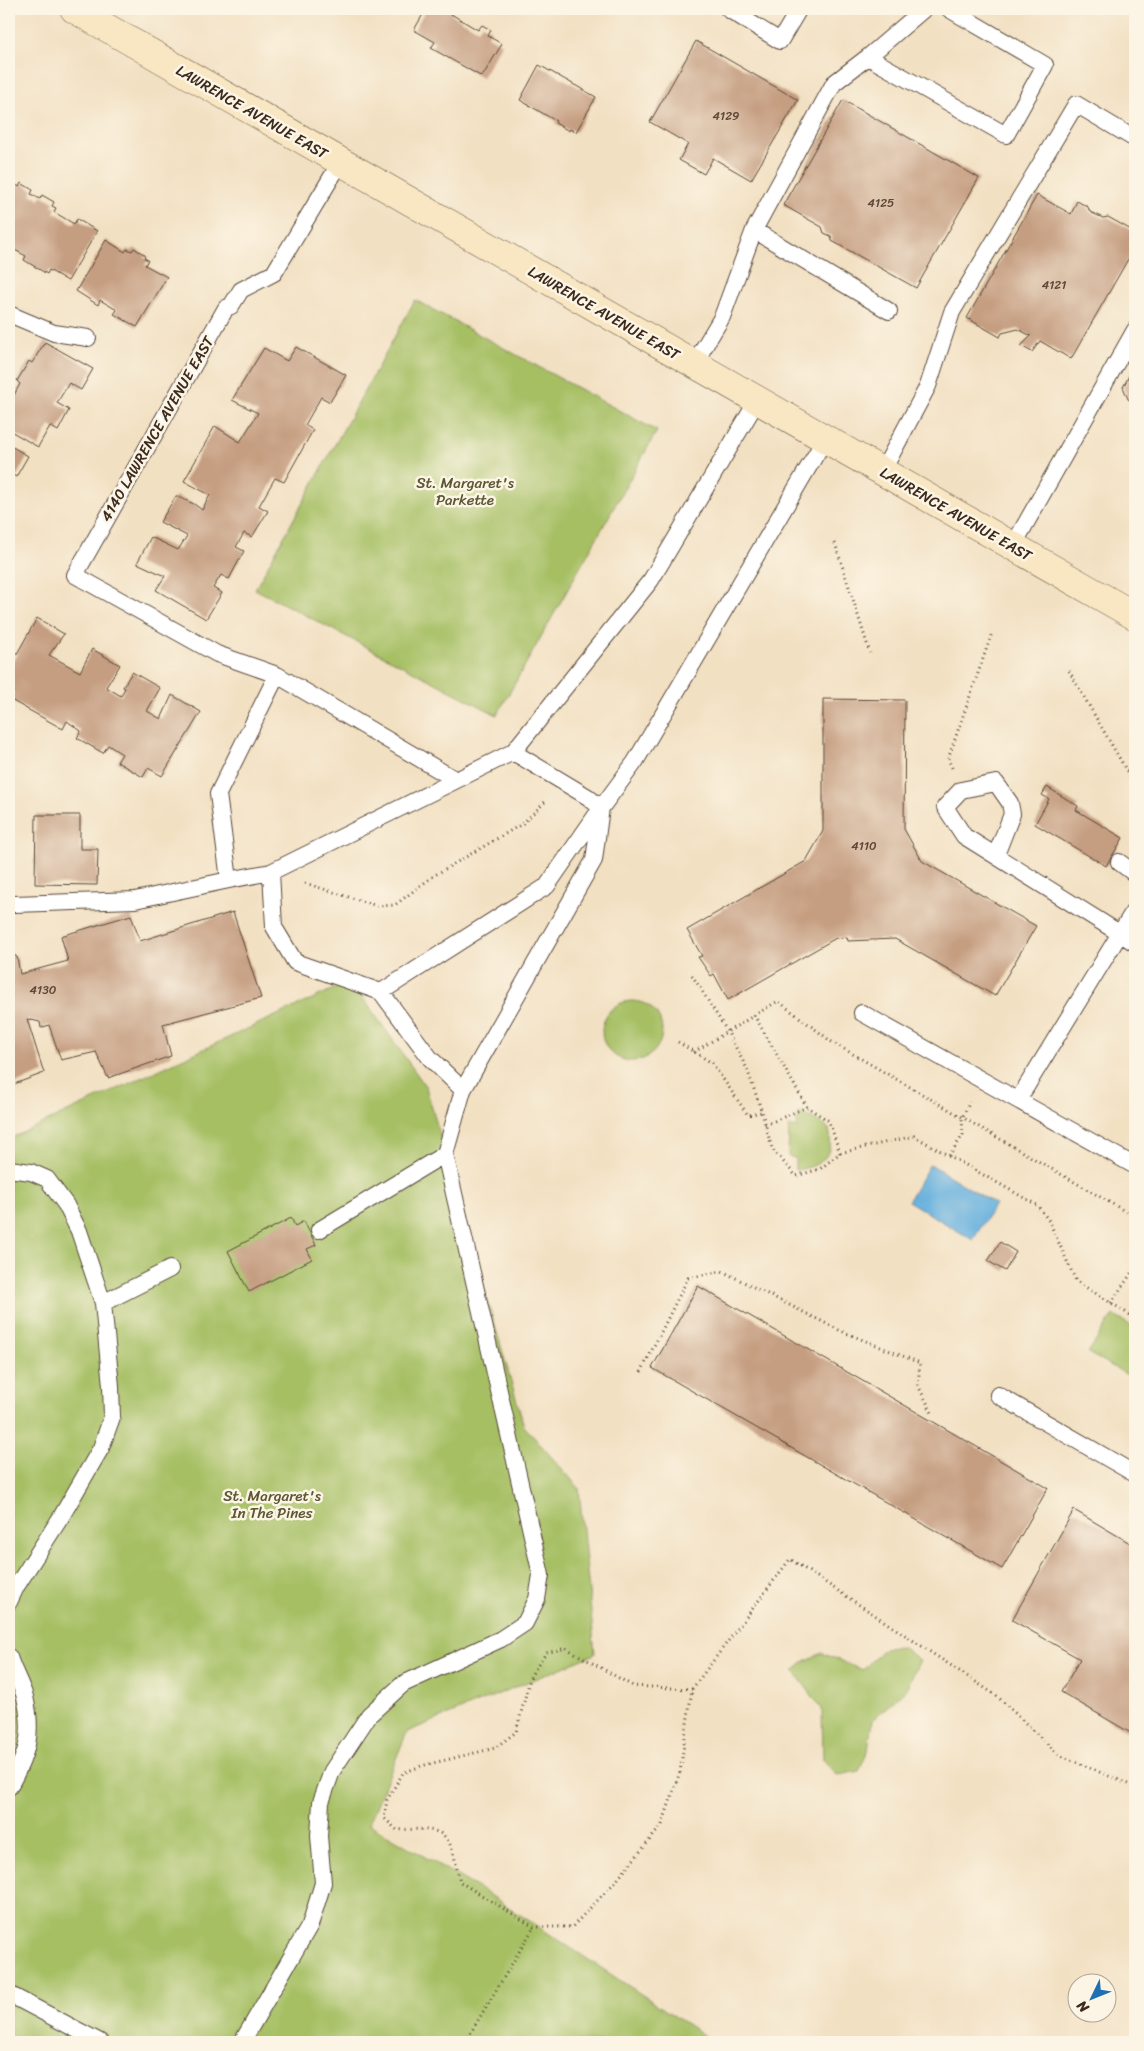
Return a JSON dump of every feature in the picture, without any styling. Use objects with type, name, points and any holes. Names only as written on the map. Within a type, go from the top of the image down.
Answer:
[{"type":"main road","name":"LAWRENCE AVENUE EAST","points":[[74,9],[340,163],[1135,616]]},
{"type":"lane","points":[[728,9],[780,41],[798,9]]},
{"type":"lane","points":[[694,364],[722,317],[754,230],[834,83],[868,57],[924,9]]},
{"type":"lane","points":[[868,57],[1006,135],[1045,66],[949,9]]},
{"type":"lane","points":[[882,472],[928,386],[952,312],[1076,104],[1135,139]]},
{"type":"lane","name":"4140 LAWRENCE AVENUE EAST","points":[[277,674],[217,654],[75,575],[226,308],[231,306],[240,290],[274,274],[340,163]]},
{"type":"lane","points":[[754,230],[890,311]]},
{"type":"lane","points":[[10,316],[54,333],[88,338]]},
{"type":"lane","points":[[1013,546],[1135,330]]},
{"type":"lane","points":[[14,904],[135,900],[271,872],[513,752],[651,580],[757,401]]},
{"type":"lane","points":[[381,992],[547,886],[635,762],[825,439]]},
{"type":"lane","points":[[229,880],[218,794],[277,674],[456,780]]},
{"type":"lane","points":[[513,752],[588,797],[601,808]]},
{"type":"lane","points":[[996,855],[1012,814],[1010,803],[996,783],[961,790],[945,807],[964,836],[1135,943]]},
{"type":"lane","points":[[242,2042],[310,1925],[322,1884],[319,1836],[322,1802],[332,1771],[337,1763],[370,1715],[403,1684],[501,1639],[525,1623],[537,1599],[541,1574],[445,1154],[464,1090],[594,860],[601,808]]},
{"type":"lane","points":[[1119,862],[1135,874]]},
{"type":"lane","points":[[271,872],[274,927],[295,962],[381,992],[430,1058],[464,1090]]},
{"type":"lane","points":[[1018,1100],[1135,909]]},
{"type":"lane","points":[[862,1013],[1135,1166]]},
{"type":"lane","points":[[319,1230],[445,1154]]},
{"type":"lane","points":[[9,1169],[30,1172],[47,1179],[66,1205],[78,1231],[102,1303],[111,1386],[112,1417],[101,1448],[61,1517],[16,1587],[9,1602]]},
{"type":"lane","points":[[102,1303],[170,1269]]},
{"type":"lane","points":[[998,1395],[1135,1474]]},
{"type":"lane","points":[[9,1657],[25,1697],[30,1733],[22,1764],[9,1787]]},
{"type":"lane","points":[[9,1994],[100,2042]]},
{"type":"path","points":[[835,543],[870,653]]},
{"type":"path","points":[[961,790],[948,759],[992,633]]},
{"type":"path","points":[[1069,671],[1135,785]]},
{"type":"path","points":[[271,872],[377,906],[395,905],[435,875],[522,824],[565,783]]},
{"type":"path","points":[[692,975],[727,1031],[747,1069],[772,1149],[796,1176],[820,1168],[840,1153],[914,1136],[1037,1205],[1049,1221],[1076,1281],[1135,1318]]},
{"type":"path","points":[[694,1052],[778,1001],[832,1042],[1135,1217]]},
{"type":"path","points":[[754,1015],[807,1107],[829,1121],[840,1153]]},
{"type":"path","points":[[678,1042],[712,1063],[748,1115],[762,1112]]},
{"type":"path","points":[[949,1156],[963,1135],[962,1118],[981,1080]]},
{"type":"path","points":[[765,1125],[807,1107]]},
{"type":"path","points":[[1111,1303],[1135,1268]]},
{"type":"path","points":[[641,1372],[688,1278],[722,1271],[841,1331],[920,1363],[918,1385],[933,1415]]},
{"type":"path","points":[[692,1688],[633,1686],[566,1648],[546,1654],[531,1675],[516,1732],[495,1748],[421,1766],[403,1773],[388,1800],[384,1818],[397,1830],[422,1829],[439,1831],[452,1845],[460,1882],[534,1927],[572,1927],[617,1880],[662,1825],[680,1772],[692,1688],[790,1559],[996,1696],[1059,1755],[1135,1787]]},
{"type":"path","points":[[465,2042],[534,1927]]},
{"type":"green space","name":"St. Margaret's Parkette","points":[[415,300],[657,431],[497,715],[255,589]]},
{"type":"green space","name":"St. Margaret's In The Pines","points":[[351,981],[426,1087],[524,1426],[579,1488],[595,1654],[407,1732],[369,1824],[493,1897],[714,2042],[9,2042],[9,1139]]},
{"type":"green space","points":[[626,1001],[638,1001],[649,1006],[657,1014],[662,1025],[660,1043],[649,1056],[638,1061],[626,1061],[615,1056],[607,1048],[602,1037],[602,1025],[607,1014],[615,1006]]},
{"type":"green space","points":[[799,1113],[817,1120],[829,1129],[830,1146],[828,1153],[819,1163],[795,1170],[795,1158],[788,1156],[789,1126],[796,1128]]},
{"type":"green space","points":[[1113,1315],[1135,1328],[1135,1379],[1088,1353]]},
{"type":"green space","points":[[902,1647],[920,1660],[906,1690],[872,1720],[868,1751],[859,1771],[838,1775],[823,1760],[822,1709],[794,1671],[801,1663],[822,1653],[863,1670],[884,1648]]},
{"type":"water","points":[[930,1164],[995,1204],[973,1240],[908,1201]]},
{"type":"building","points":[[426,9],[454,9],[451,14],[478,30],[482,25],[491,30],[488,36],[502,44],[482,77],[431,48],[435,42],[414,30]]},
{"type":"building","points":[[696,41],[798,100],[751,180],[713,158],[704,174],[679,160],[688,144],[650,122]]},
{"type":"building","points":[[539,65],[596,97],[576,132],[570,129],[569,131],[555,123],[556,121],[520,100]]},
{"type":"building","points":[[843,100],[979,178],[916,288],[832,241],[831,236],[824,233],[822,227],[783,205]]},
{"type":"building","points":[[9,176],[12,178],[10,181],[19,187],[21,183],[33,190],[31,194],[40,199],[42,195],[54,202],[52,206],[56,208],[54,212],[74,224],[77,219],[97,231],[68,281],[49,270],[47,274],[24,260],[26,256],[9,247]]},
{"type":"building","points":[[1037,195],[1071,214],[1077,201],[1088,207],[1090,212],[1103,218],[1108,217],[1135,232],[1135,247],[1071,359],[1040,341],[1032,352],[1021,346],[1031,336],[1018,329],[1002,333],[1000,337],[967,318]]},
{"type":"building","points":[[106,240],[125,252],[127,249],[132,251],[134,248],[145,255],[144,258],[148,260],[145,265],[167,277],[137,327],[114,314],[117,310],[100,300],[98,305],[76,291]]},
{"type":"building","points":[[45,342],[93,369],[81,390],[69,383],[57,403],[69,410],[58,431],[50,426],[38,447],[9,430],[9,404],[20,384],[17,381],[29,361],[32,363]]},
{"type":"building","points":[[296,347],[346,375],[330,402],[321,397],[305,425],[313,430],[284,482],[275,478],[259,506],[268,511],[252,537],[244,533],[236,547],[244,551],[229,579],[221,575],[213,588],[222,593],[206,619],[156,590],[165,576],[137,563],[151,537],[178,550],[187,536],[160,522],[176,496],[202,510],[210,495],[184,481],[215,426],[240,442],[258,413],[232,400],[264,348],[287,361]]},
{"type":"building","points":[[1135,365],[1135,403],[1128,399],[1123,387]]},
{"type":"building","points":[[9,445],[28,456],[16,477],[11,474],[9,478]]},
{"type":"building","points":[[37,618],[64,634],[49,655],[80,672],[92,649],[120,665],[106,687],[121,696],[125,688],[123,687],[132,672],[160,688],[147,711],[161,719],[172,695],[201,712],[162,776],[148,768],[143,777],[117,762],[122,754],[108,745],[103,753],[77,738],[81,731],[67,721],[63,729],[9,699],[14,692],[9,689],[9,668]]},
{"type":"building","points":[[823,699],[905,700],[904,829],[922,861],[1036,926],[995,996],[895,939],[848,941],[847,937],[836,938],[728,1000],[714,974],[711,976],[698,957],[702,956],[687,930],[806,861],[823,831]]},
{"type":"building","points":[[1047,787],[1078,806],[1076,810],[1123,838],[1106,866],[1035,824],[1049,799],[1042,795]]},
{"type":"building","points":[[36,815],[80,815],[80,849],[98,849],[97,885],[35,884]]},
{"type":"building","points":[[233,912],[261,998],[163,1024],[171,1056],[108,1078],[96,1052],[61,1060],[49,1025],[41,1028],[40,1022],[27,1019],[44,1073],[9,1086],[9,952],[17,957],[20,974],[68,961],[61,936],[131,915],[140,941]]},
{"type":"building","points":[[291,1218],[295,1226],[304,1221],[316,1245],[307,1249],[312,1259],[249,1292],[228,1251]]},
{"type":"building","points":[[1000,1242],[1016,1252],[1005,1271],[988,1261]]},
{"type":"building","points":[[698,1286],[1048,1488],[1002,1569],[652,1368]]},
{"type":"building","points":[[1074,1510],[1135,1546],[1134,1735],[1061,1692],[1080,1659],[1012,1620]]}]
